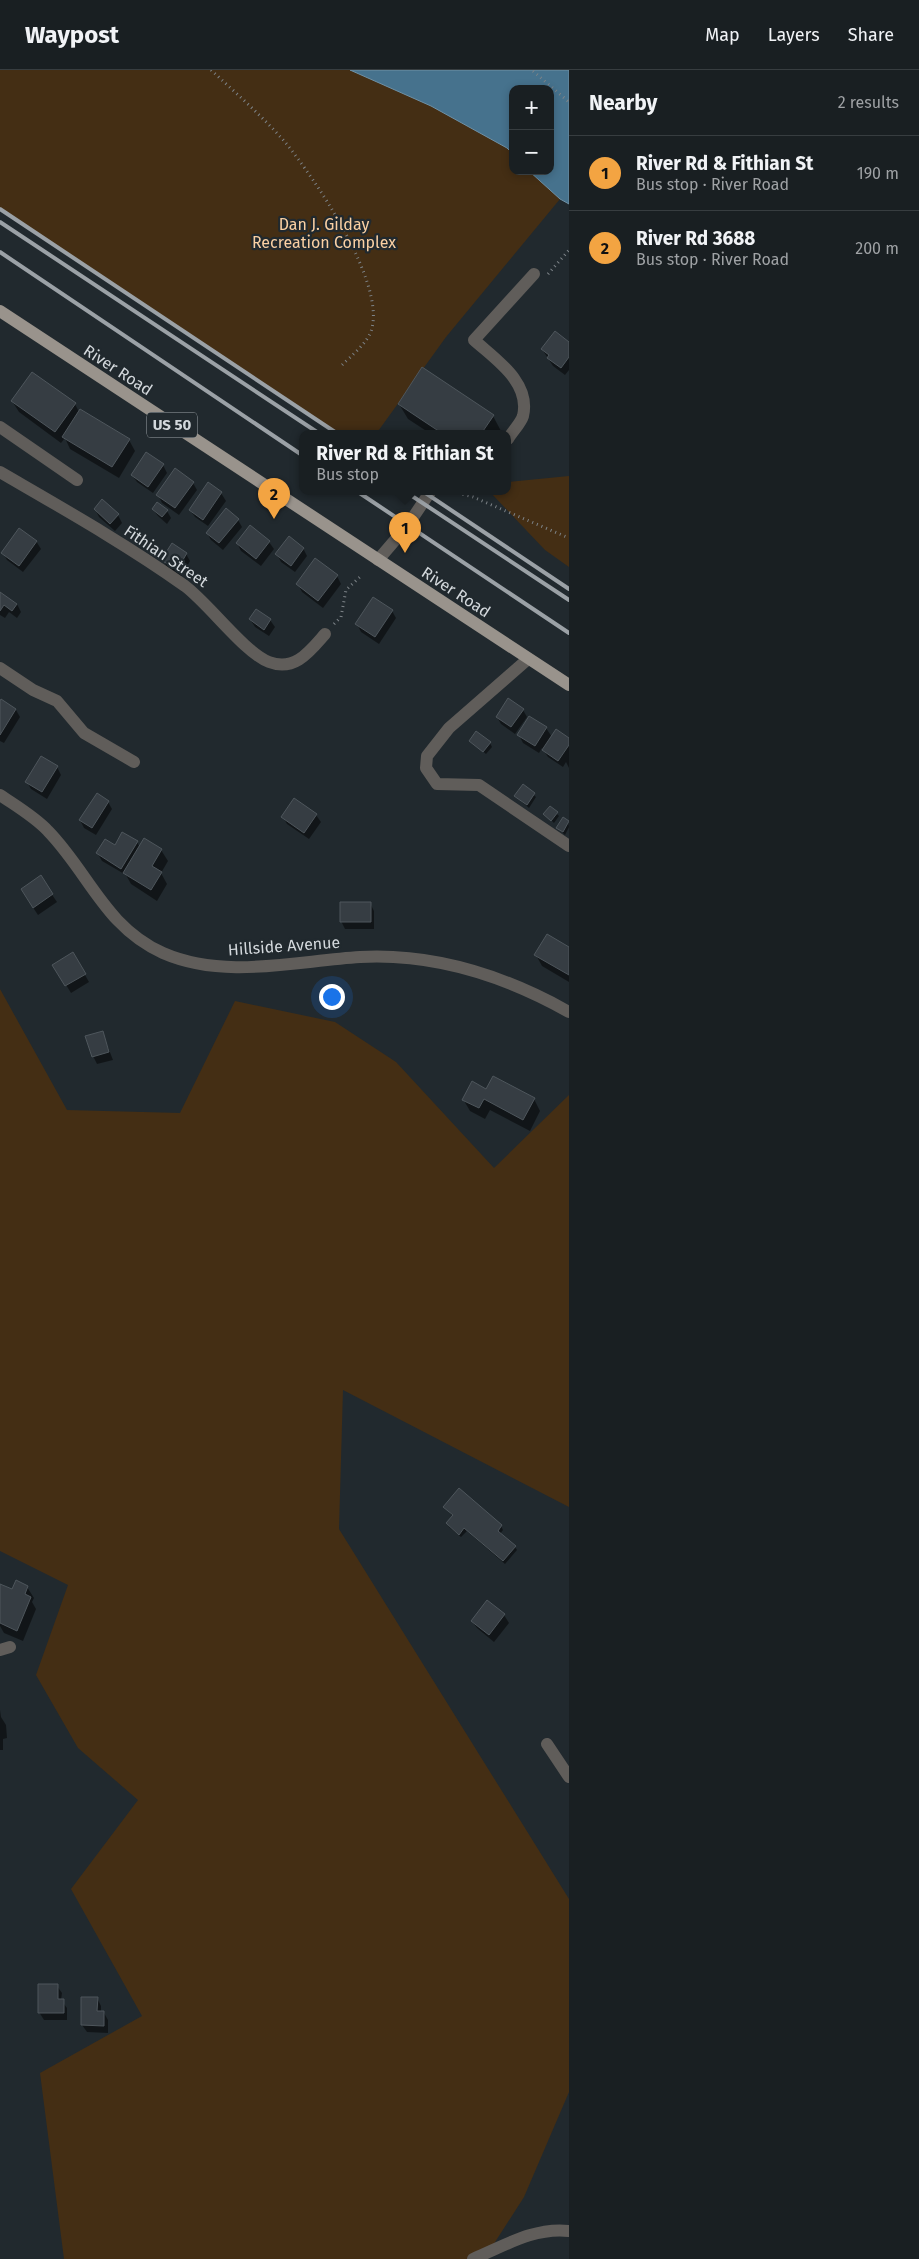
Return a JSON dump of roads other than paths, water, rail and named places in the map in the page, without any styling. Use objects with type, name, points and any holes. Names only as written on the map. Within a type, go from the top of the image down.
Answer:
[{"type":"main road","name":"River Road","points":[[0,312],[569,685]]},
{"type":"street","points":[[511,434],[523,416],[523,396],[515,379],[474,340],[539,276]]},
{"type":"street","points":[[0,427],[77,480]]},
{"type":"street","name":"Fithian Street","points":[[0,472],[90,525],[185,586],[205,603],[258,656],[268,662],[281,665],[293,663],[304,658],[325,634]]},
{"type":"street","points":[[378,560],[408,525],[428,495]]},
{"type":"street","points":[[528,659],[450,728],[427,756],[426,768],[437,784],[479,785],[569,846]]},
{"type":"street","points":[[0,668],[33,690],[58,701],[84,733],[134,762]]},
{"type":"street","name":"Hillside Avenue","points":[[0,795],[47,830],[82,871],[92,891],[109,914],[125,929],[143,942],[182,960],[203,965],[232,968],[362,957],[434,961],[470,969],[504,980],[537,994],[569,1012]]},
{"type":"street","points":[[547,1744],[569,1777]]},
{"type":"street","points":[[473,2259],[528,2234],[556,2229],[569,2231]]},
{"type":"water","points":[[350,70],[569,70],[569,204],[560,199],[533,175],[554,175],[554,85],[509,85],[509,150],[431,106]]},
{"type":"railway","points":[[0,209],[332,430]]},
{"type":"railway","points":[[0,222],[314,430]]},
{"type":"railway","points":[[0,252],[299,453]]},
{"type":"railway","points":[[362,495],[569,633]]},
{"type":"railway","points":[[411,495],[569,600]]},
{"type":"railway","points":[[428,495],[569,589]]},
{"type":"place","name":"River Rd 3688","points":[[274,519]]},
{"type":"place","name":"River Rd & Fithian St","points":[[405,553]]},
{"type":"park label","name":"Dan J. Gilday Recreation Complex","points":[[324,233]]}]
